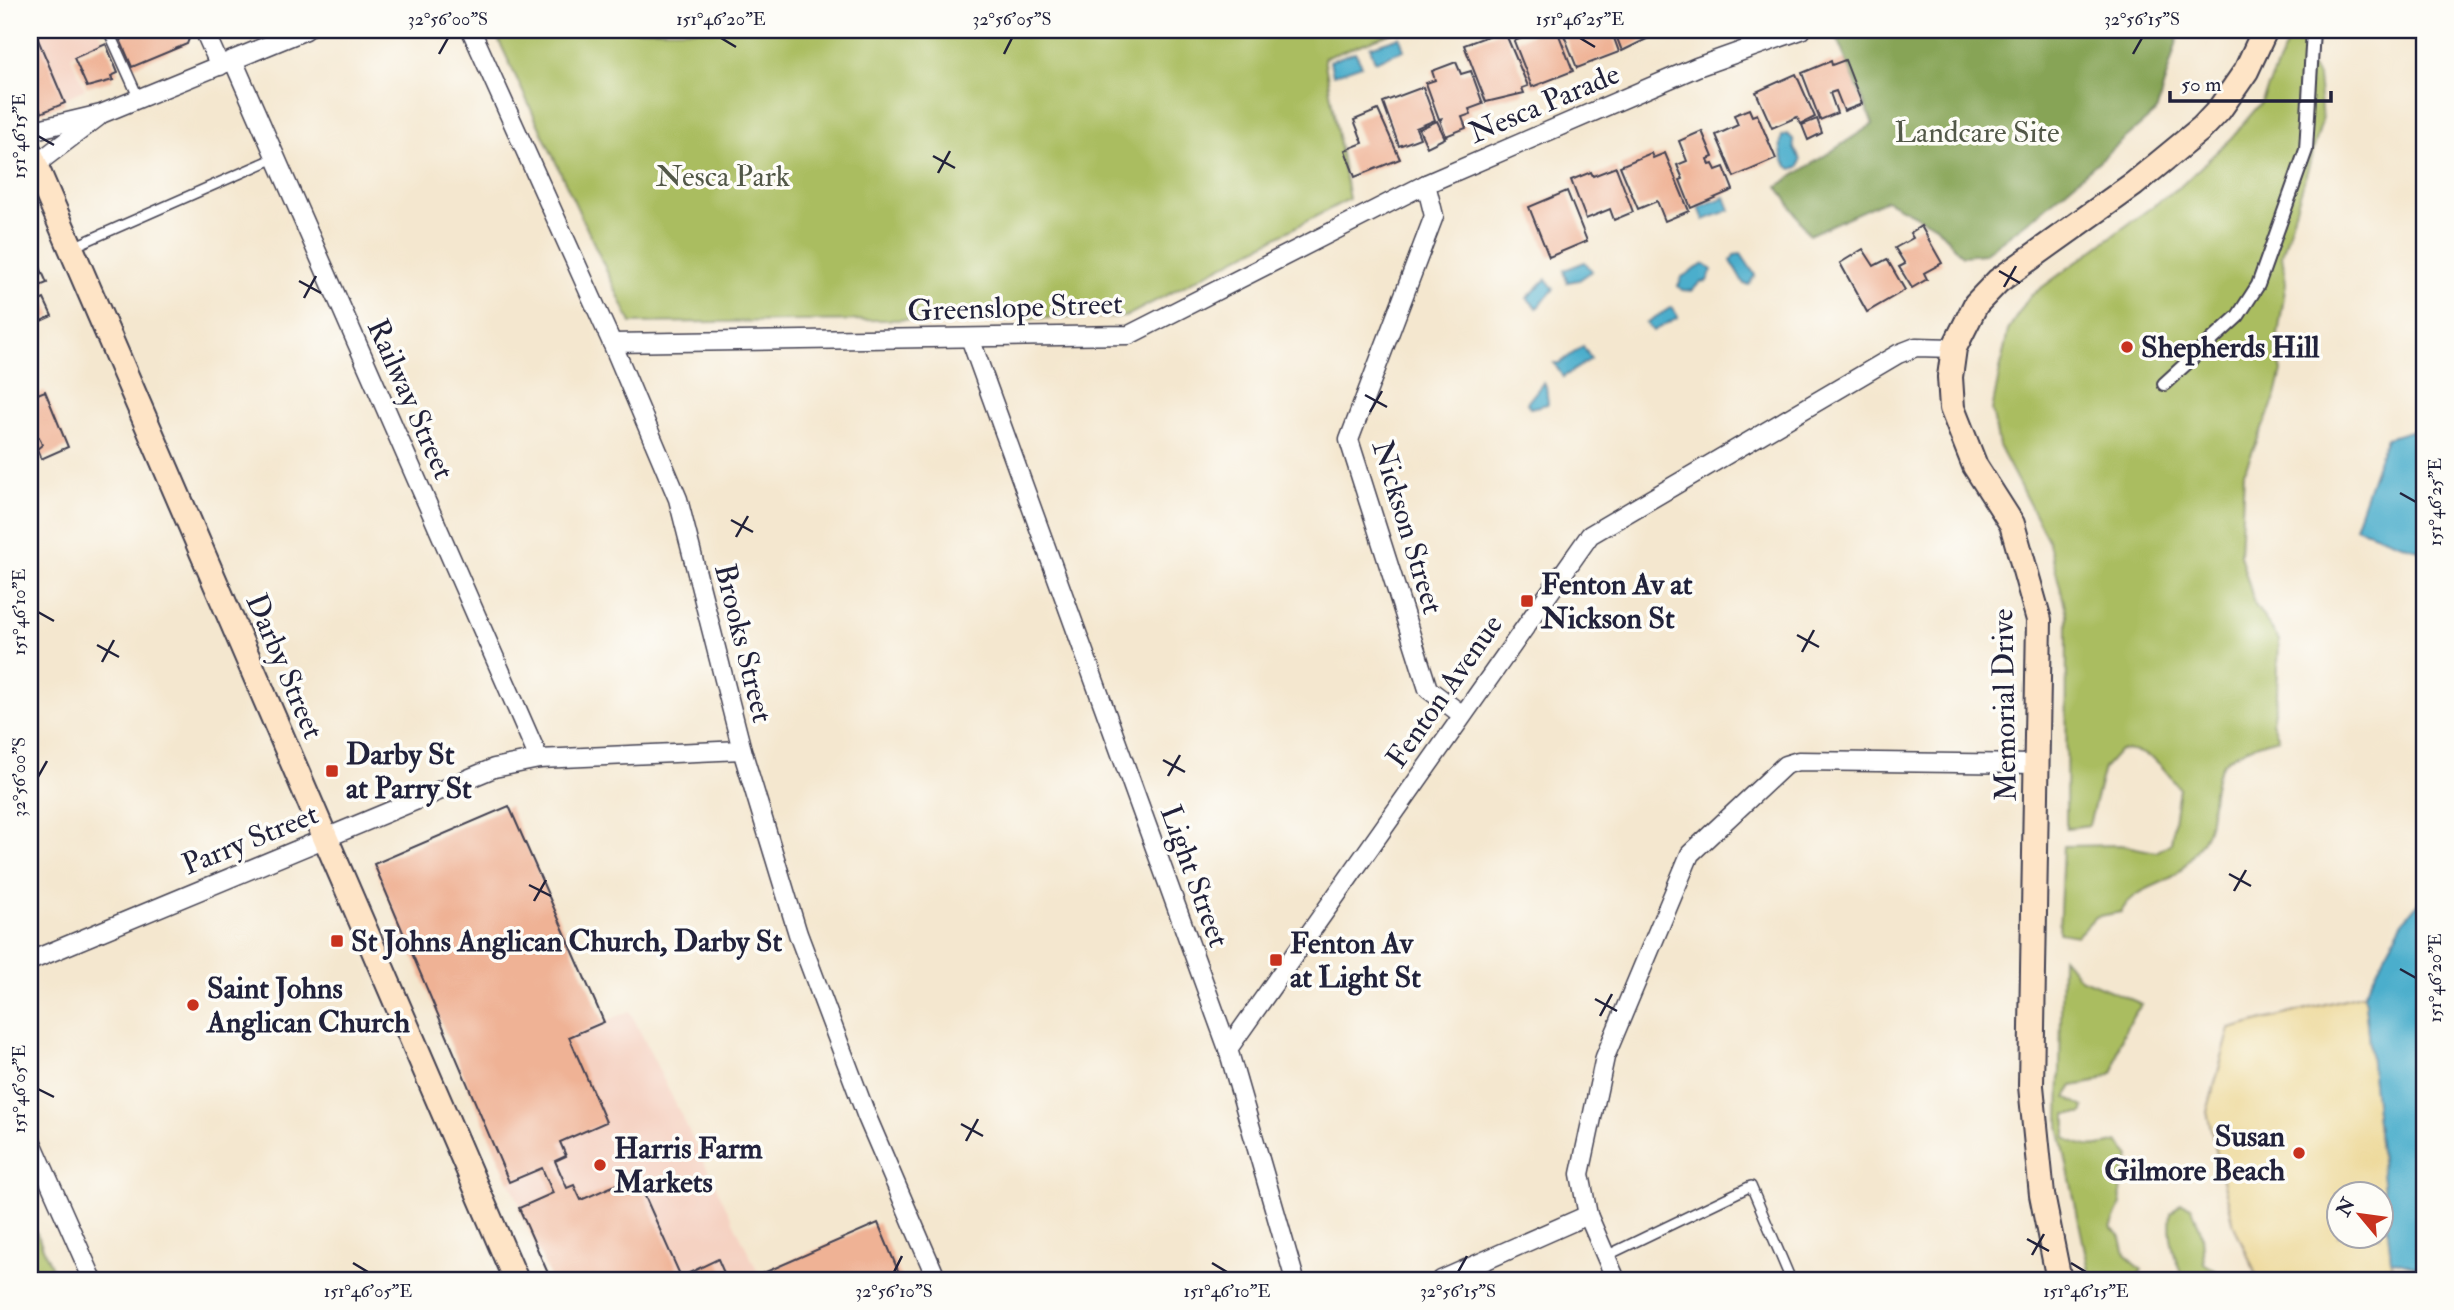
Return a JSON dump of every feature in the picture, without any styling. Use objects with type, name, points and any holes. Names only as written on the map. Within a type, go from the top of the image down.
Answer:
[{"type":"main road","name":"Memorial Drive","points":[[2059,1280],[2042,1195],[2031,1086],[2038,764],[2038,608],[2012,524],[1975,466],[1952,408],[1950,377],[1954,348],[1976,304],[1998,281],[2151,171],[2202,128],[2219,110],[2246,71],[2265,30]]},
{"type":"main road","name":"Darby Street","points":[[32,159],[516,1280]]},
{"type":"street","name":"Railway Street","points":[[204,30],[226,63],[275,158],[539,759]]},
{"type":"street","points":[[30,131],[101,114],[306,30]]},
{"type":"street","name":"Brooks Street","points":[[471,30],[612,343],[678,499],[742,750],[798,934],[867,1117],[937,1280]]},
{"type":"street","name":"Nesca Parade","points":[[1426,184],[1697,67],[1801,30]]},
{"type":"street","points":[[2164,384],[2238,316],[2258,285],[2306,150],[2314,30]]},
{"type":"street","points":[[32,159],[101,114]]},
{"type":"street","name":"Greenslope Street","points":[[612,343],[1129,335],[1426,184]]},
{"type":"street","name":"Nickson Street","points":[[1426,184],[1434,216],[1349,440],[1428,689],[1461,714]]},
{"type":"street","name":"Light Street","points":[[970,338],[1228,1049],[1295,1280]]},
{"type":"street","name":"Fenton Avenue","points":[[1228,1049],[1461,714],[1590,535],[1898,354],[1916,347],[1954,348]]},
{"type":"street","name":"Parry Street","points":[[30,961],[494,768],[539,759],[742,750]]},
{"type":"street","points":[[1616,1280],[1588,1215],[1580,1174],[1605,1057],[1690,854],[1785,765],[1798,761],[2038,764]]},
{"type":"street","points":[[30,1138],[93,1280]]},
{"type":"street","points":[[1441,1280],[1588,1215]]},
{"type":"lane","points":[[108,30],[139,99]]},
{"type":"lane","points":[[71,248],[275,158]]},
{"type":"lane","points":[[1605,1256],[1751,1186],[1791,1280]]},
{"type":"shaded area","points":[[30,30],[99,30],[104,41],[71,56],[85,89],[48,106],[30,65]]},
{"type":"shaded area","points":[[509,806],[604,1022],[630,1011],[759,1274],[878,1223],[902,1280],[552,1280],[374,864]]},
{"type":"green space","name":"Nesca Park","points":[[494,30],[1400,30],[1324,58],[1349,199],[1125,317],[631,323]]},
{"type":"green space","name":"Landcare Site","points":[[1850,30],[2140,30],[2179,34],[2156,112],[2040,212],[1984,254],[1962,256],[1936,226],[1886,200],[1809,235],[1778,186],[1873,124],[1838,41]]},
{"type":"green space","points":[[2293,30],[2317,30],[2304,58],[2318,76],[2322,121],[2282,255],[2286,283],[2276,348],[2282,371],[2276,396],[2244,472],[2240,555],[2255,605],[2279,640],[2277,695],[2272,722],[2279,738],[2243,750],[2225,762],[2216,777],[2206,834],[2181,870],[2168,880],[2135,896],[2121,912],[2095,917],[2077,936],[2059,933],[2063,846],[2121,845],[2156,852],[2171,843],[2179,788],[2155,760],[2140,753],[2120,750],[2104,768],[2089,825],[2066,828],[2067,614],[2048,540],[1999,446],[1992,410],[2008,330],[2029,297],[2183,184],[2231,138],[2261,103]]},
{"type":"green space","points":[[2062,957],[2080,978],[2142,1004],[2123,1036],[2114,1072],[2095,1082],[2073,1086],[2066,1097],[2084,1107],[2082,1114],[2066,1114],[2066,1138],[2091,1146],[2118,1142],[2130,1157],[2120,1181],[2121,1205],[2111,1228],[2121,1237],[2125,1255],[2142,1270],[2135,1280],[2091,1280],[2059,1126]]},
{"type":"green space","points":[[2181,1203],[2192,1207],[2202,1235],[2204,1263],[2230,1280],[2184,1280],[2170,1231],[2171,1213]]},
{"type":"green space","points":[[30,1218],[57,1280],[30,1280]]},
{"type":"sand","name":"Susan Gilmore Beach","points":[[2364,994],[2383,1180],[2324,1180],[2324,1250],[2390,1250],[2397,1280],[2259,1280],[2234,1226],[2207,1112],[2230,1029]]},
{"type":"water","points":[[1400,37],[1404,50],[1375,61],[1370,47]]},
{"type":"water","points":[[1355,52],[1362,65],[1333,75],[1330,61]]},
{"type":"water","points":[[1787,134],[1793,139],[1794,149],[1801,160],[1799,167],[1792,169],[1785,163],[1781,150],[1782,136]]},
{"type":"water","points":[[1725,197],[1730,210],[1704,220],[1699,207]]},
{"type":"water","points":[[1741,254],[1755,275],[1749,285],[1744,284],[1731,261],[1734,255]]},
{"type":"water","points":[[1585,262],[1592,271],[1579,280],[1567,282],[1564,270]]},
{"type":"water","points":[[1704,264],[1712,270],[1707,281],[1700,282],[1692,291],[1682,290],[1678,286],[1682,277]]},
{"type":"water","points":[[1546,279],[1554,289],[1537,308],[1527,298]]},
{"type":"water","points":[[1672,307],[1678,317],[1653,331],[1646,323]]},
{"type":"water","points":[[1583,346],[1591,359],[1563,377],[1554,363],[1560,363]]},
{"type":"water","points":[[1543,383],[1546,386],[1548,404],[1530,408],[1527,403]]},
{"type":"water","points":[[2424,427],[2424,552],[2355,527],[2386,438]]},
{"type":"water","points":[[2424,896],[2424,1269],[2391,1260],[2390,1250],[2394,1250],[2394,1180],[2383,1180],[2364,994],[2402,923]]},
{"type":"building","points":[[30,30],[34,30],[65,103],[32,114],[30,109]]},
{"type":"building","points":[[137,30],[187,30],[190,36],[187,44],[132,67],[119,37]]},
{"type":"building","points":[[1504,30],[1528,86],[1522,88],[1524,93],[1486,102],[1464,45]]},
{"type":"building","points":[[1543,30],[1557,30],[1573,71],[1532,87],[1514,41]]},
{"type":"building","points":[[1562,30],[1611,30],[1619,52],[1577,68]]},
{"type":"building","points":[[1614,30],[1665,30],[1622,51]]},
{"type":"building","points":[[106,44],[118,73],[111,76],[113,80],[87,87],[74,58]]},
{"type":"building","points":[[1845,60],[1862,104],[1844,111],[1836,91],[1830,93],[1837,113],[1820,120],[1802,73],[1831,61],[1832,65]]},
{"type":"building","points":[[1456,62],[1461,74],[1471,71],[1483,104],[1469,109],[1471,114],[1462,117],[1466,128],[1446,136],[1440,120],[1443,118],[1439,119],[1426,83],[1435,80],[1432,71]]},
{"type":"building","points":[[1796,74],[1815,117],[1801,124],[1797,117],[1772,128],[1756,92]]},
{"type":"building","points":[[1423,87],[1435,120],[1416,128],[1420,138],[1399,146],[1383,102]]},
{"type":"building","points":[[1749,109],[1752,116],[1757,114],[1776,159],[1734,177],[1716,135],[1738,125],[1734,115]]},
{"type":"building","points":[[1378,110],[1400,159],[1355,177],[1345,150],[1363,143],[1354,120]]},
{"type":"building","points":[[1817,119],[1822,133],[1808,140],[1802,125]]},
{"type":"building","points":[[1437,121],[1445,138],[1427,147],[1419,129]]},
{"type":"building","points":[[1702,131],[1713,157],[1708,159],[1710,165],[1713,164],[1716,170],[1724,167],[1733,190],[1691,208],[1677,165],[1687,161],[1679,141]]},
{"type":"building","points":[[1651,153],[1653,158],[1665,153],[1689,211],[1665,221],[1657,201],[1638,209],[1620,166]]},
{"type":"building","points":[[1616,167],[1633,212],[1614,220],[1610,209],[1586,219],[1571,180],[1591,172],[1593,176]]},
{"type":"building","points":[[1567,191],[1587,241],[1549,257],[1529,207]]},
{"type":"building","points":[[1921,226],[1942,263],[1924,273],[1927,279],[1912,288],[1899,267],[1905,264],[1895,248],[1913,238],[1910,233]]},
{"type":"building","points":[[1863,249],[1874,266],[1887,259],[1905,290],[1867,312],[1840,263]]},
{"type":"building","points":[[36,258],[47,283],[30,290],[30,260]]},
{"type":"building","points":[[44,299],[52,316],[30,326],[30,305]]},
{"type":"building","points":[[45,391],[68,447],[41,459],[37,449],[42,445],[39,437],[30,438],[30,397]]},
{"type":"building","points":[[509,806],[604,1022],[569,1037],[606,1122],[560,1142],[566,1156],[555,1161],[567,1188],[574,1185],[581,1200],[636,1176],[681,1277],[718,1259],[727,1280],[551,1280],[519,1208],[553,1193],[542,1168],[509,1182],[374,864]]},
{"type":"building","points":[[878,1223],[902,1280],[746,1280],[759,1275]]},
{"type":"place","name":"Shepherds Hill","points":[[2127,347]]},
{"type":"place","name":"Fenton Av at Nickson St","points":[[1527,601]]},
{"type":"place","name":"Darby St at Parry St","points":[[332,771]]},
{"type":"place","name":"St Johns Anglican Church, Darby St","points":[[337,941]]},
{"type":"place","name":"Fenton Av at Light St","points":[[1276,960]]},
{"type":"place","name":"Saint Johns Anglican Church","points":[[193,1005]]},
{"type":"place","name":"Susan Gilmore Beach","points":[[2299,1153]]},
{"type":"place","name":"Harris Farm Markets","points":[[600,1165]]}]
